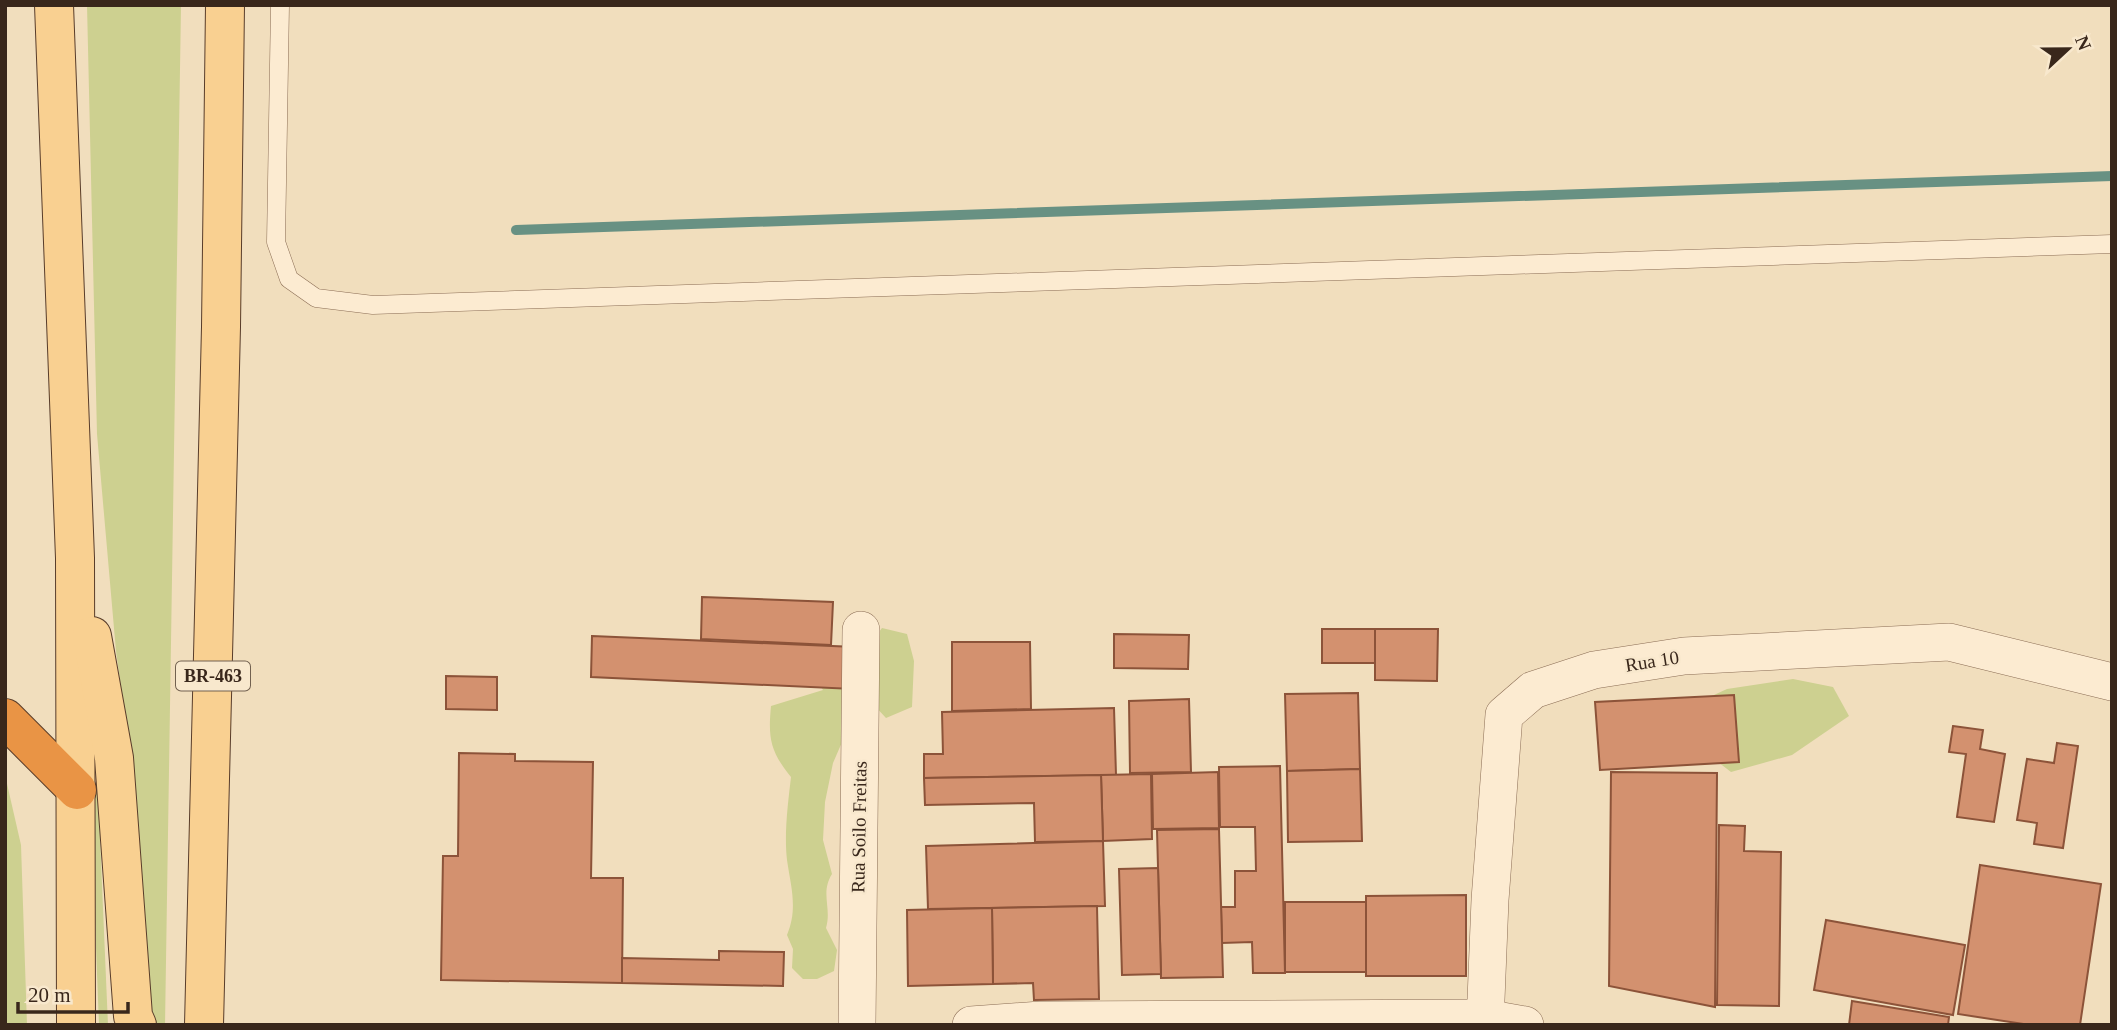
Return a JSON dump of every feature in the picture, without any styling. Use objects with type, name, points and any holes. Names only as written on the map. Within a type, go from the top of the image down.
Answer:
[{"type":"highway","points":[[5,718],[77,790]]},
{"type":"main road","points":[[54,5],[75,558],[76,1025]]},
{"type":"main road","name":"BR-463","points":[[204,1025],[221,327],[225,5]]},
{"type":"main road","points":[[75,558],[114,758],[133,1016],[137,1025]]},
{"type":"street","name":"Rua Soilo Freitas","points":[[857,1025],[861,630]]},
{"type":"street","name":"Rua 10","points":[[1485,1021],[1490,900],[1503,715],[1533,690],[1594,670],[1684,656],[1949,642],[2112,682]]},
{"type":"street","points":[[971,1025],[1041,1020],[1485,1021],[1525,1025]]},
{"type":"lane","points":[[280,5],[276,242],[289,279],[316,298],[373,305],[2112,244]]},
{"type":"green space","points":[[87,5],[181,5],[165,1025],[158,1025],[150,1019],[133,777],[116,651],[97,434]]},
{"type":"green space","points":[[882,628],[907,634],[914,661],[912,707],[886,718],[874,705],[879,664],[869,645]]},
{"type":"green space","points":[[813,636],[847,655],[846,733],[833,763],[825,802],[823,840],[832,874],[826,894],[826,928],[837,950],[834,971],[817,979],[803,979],[792,968],[793,949],[787,935],[793,907],[786,840],[791,777],[772,744],[770,717],[771,706],[823,690],[795,648]]},
{"type":"green space","points":[[1793,679],[1833,687],[1849,716],[1792,755],[1731,772],[1696,745],[1690,706],[1727,689]]},
{"type":"green space","points":[[5,775],[21,845],[27,1025],[5,1025]]},
{"type":"green space","points":[[95,787],[98,791],[108,1025],[99,1025],[90,791]]},
{"type":"building","points":[[702,597],[833,602],[831,645],[701,639]]},
{"type":"building","points":[[1322,629],[1375,629],[1375,663],[1322,663]]},
{"type":"building","points":[[1375,629],[1438,629],[1437,681],[1375,680]]},
{"type":"building","points":[[1114,634],[1189,635],[1188,669],[1114,668]]},
{"type":"building","points":[[592,636],[855,647],[853,689],[591,677]]},
{"type":"building","points":[[952,642],[1030,642],[1031,709],[952,711]]},
{"type":"building","points":[[446,676],[497,677],[497,710],[446,709]]},
{"type":"building","points":[[1358,693],[1360,769],[1287,771],[1285,694]]},
{"type":"building","points":[[1734,695],[1739,762],[1600,770],[1595,702]]},
{"type":"building","points":[[1189,699],[1191,772],[1130,773],[1129,701]]},
{"type":"building","points":[[1114,708],[1116,775],[924,778],[924,754],[943,754],[942,712]]},
{"type":"building","points":[[1953,726],[1983,730],[1980,749],[2005,754],[1994,822],[1957,817],[1966,754],[1949,752]]},
{"type":"building","points":[[2057,743],[2078,746],[2063,848],[2034,844],[2037,823],[2017,820],[2027,759],[2054,763]]},
{"type":"building","points":[[459,753],[515,754],[515,761],[593,762],[591,878],[623,878],[622,983],[441,980],[443,856],[458,856]]},
{"type":"building","points":[[1280,766],[1285,973],[1253,973],[1252,942],[1222,943],[1221,907],[1235,907],[1235,871],[1256,871],[1255,827],[1220,827],[1219,767]]},
{"type":"building","points":[[1360,769],[1362,841],[1288,842],[1287,771]]},
{"type":"building","points":[[1218,772],[1219,828],[1153,829],[1152,774]]},
{"type":"building","points":[[1611,772],[1717,773],[1715,1007],[1609,986]]},
{"type":"building","points":[[1151,774],[1152,839],[1103,841],[1101,775]]},
{"type":"building","points":[[1101,775],[1103,841],[1035,842],[1034,803],[925,805],[924,778]]},
{"type":"building","points":[[1719,825],[1745,826],[1744,851],[1781,852],[1779,1006],[1717,1005]]},
{"type":"building","points":[[1219,829],[1223,977],[1161,978],[1157,830]]},
{"type":"building","points":[[1103,841],[1105,906],[928,909],[926,846]]},
{"type":"building","points":[[1980,865],[2101,884],[2080,1025],[2030,1025],[1958,1014]]},
{"type":"building","points":[[1158,868],[1161,974],[1122,975],[1119,869]]},
{"type":"building","points":[[1466,895],[1466,976],[1366,976],[1366,896]]},
{"type":"building","points":[[1285,902],[1366,902],[1366,972],[1285,972]]},
{"type":"building","points":[[1097,906],[1099,999],[1034,1000],[1033,983],[993,984],[992,908]]},
{"type":"building","points":[[992,908],[993,984],[908,986],[907,910]]},
{"type":"building","points":[[1826,920],[1965,945],[1953,1015],[1814,990]]},
{"type":"building","points":[[719,951],[784,952],[783,986],[622,983],[622,958],[719,960]]},
{"type":"building","points":[[1852,1001],[1949,1017],[1948,1025],[1849,1025]]},
{"type":"waterway","points":[[516,230],[2112,176]]}]
